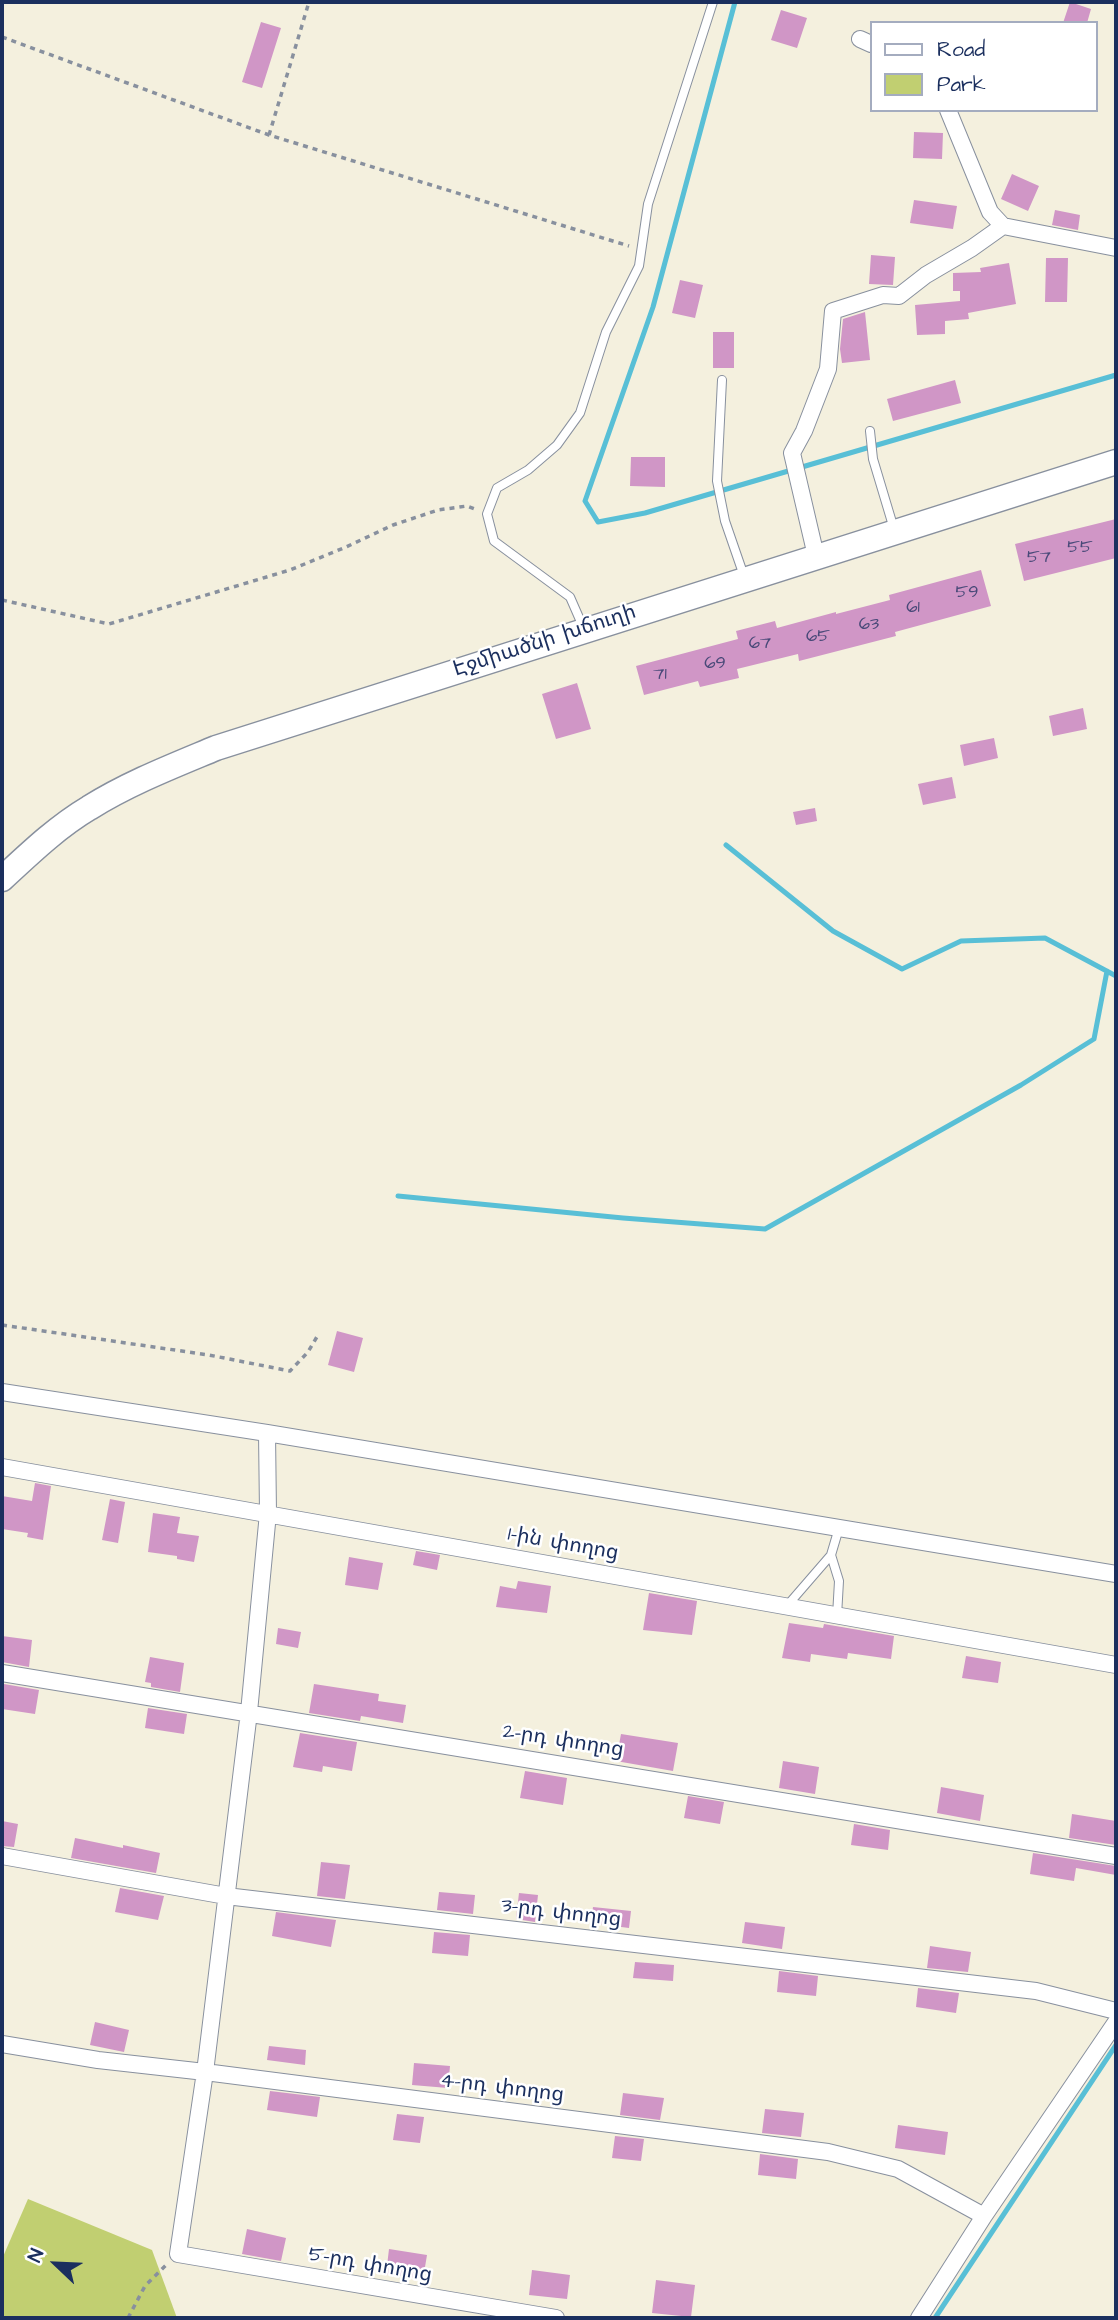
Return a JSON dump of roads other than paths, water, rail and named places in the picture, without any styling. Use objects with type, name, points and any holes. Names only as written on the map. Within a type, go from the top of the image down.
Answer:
[{"type":"main road","name":"Էջմիածնի խճուղի","points":[[2,879],[34,849],[89,808],[127,787],[205,753],[287,724],[1116,462]]},
{"type":"street","points":[[949,112],[990,212],[1003,226],[1116,248]]},
{"type":"street","points":[[816,556],[792,453],[804,431],[828,369],[833,311],[883,295],[899,296],[926,275],[1003,226]]},
{"type":"street","points":[[2,1392],[267,1433],[1116,1574]]},
{"type":"street","points":[[205,2072],[249,1712],[268,1513],[267,1433]]},
{"type":"street","name":"1-ին փողոց","points":[[2,1467],[1116,1665]]},
{"type":"street","name":"2-րդ փողոց","points":[[2,1672],[1116,1856]]},
{"type":"street","name":"3-րդ փողոց","points":[[2,1856],[226,1896],[1036,1990],[1116,2011]]},
{"type":"street","points":[[919,2318],[984,2216],[1116,2022]]},
{"type":"street","name":"4-րդ փողոց","points":[[2,2044],[99,2060],[828,2152],[898,2169],[984,2216]]},
{"type":"street","name":"5-րդ փողոց","points":[[205,2072],[177,2254],[556,2318]]},
{"type":"lane","points":[[584,630],[570,597],[494,541],[487,514],[497,488],[528,471],[556,445],[580,413],[606,332],[639,266],[648,204],[713,2]]},
{"type":"lane","points":[[722,380],[717,481],[725,521],[745,579]]},
{"type":"lane","points":[[870,430],[873,459],[894,532]]},
{"type":"lane","points":[[786,1607],[831,1555],[839,1528]]},
{"type":"lane","points":[[831,1555],[839,1581],[837,1616]]},
{"type":"waterway","points":[[735,2],[653,307],[585,501],[598,522],[645,513],[1116,375]]},
{"type":"waterway","points":[[726,845],[833,931],[902,969],[961,941],[1045,938],[1116,976]]},
{"type":"waterway","points":[[398,1196],[765,1229],[1021,1085],[1094,1039],[1107,971]]},
{"type":"waterway","points":[[935,2318],[1116,2045]]}]
